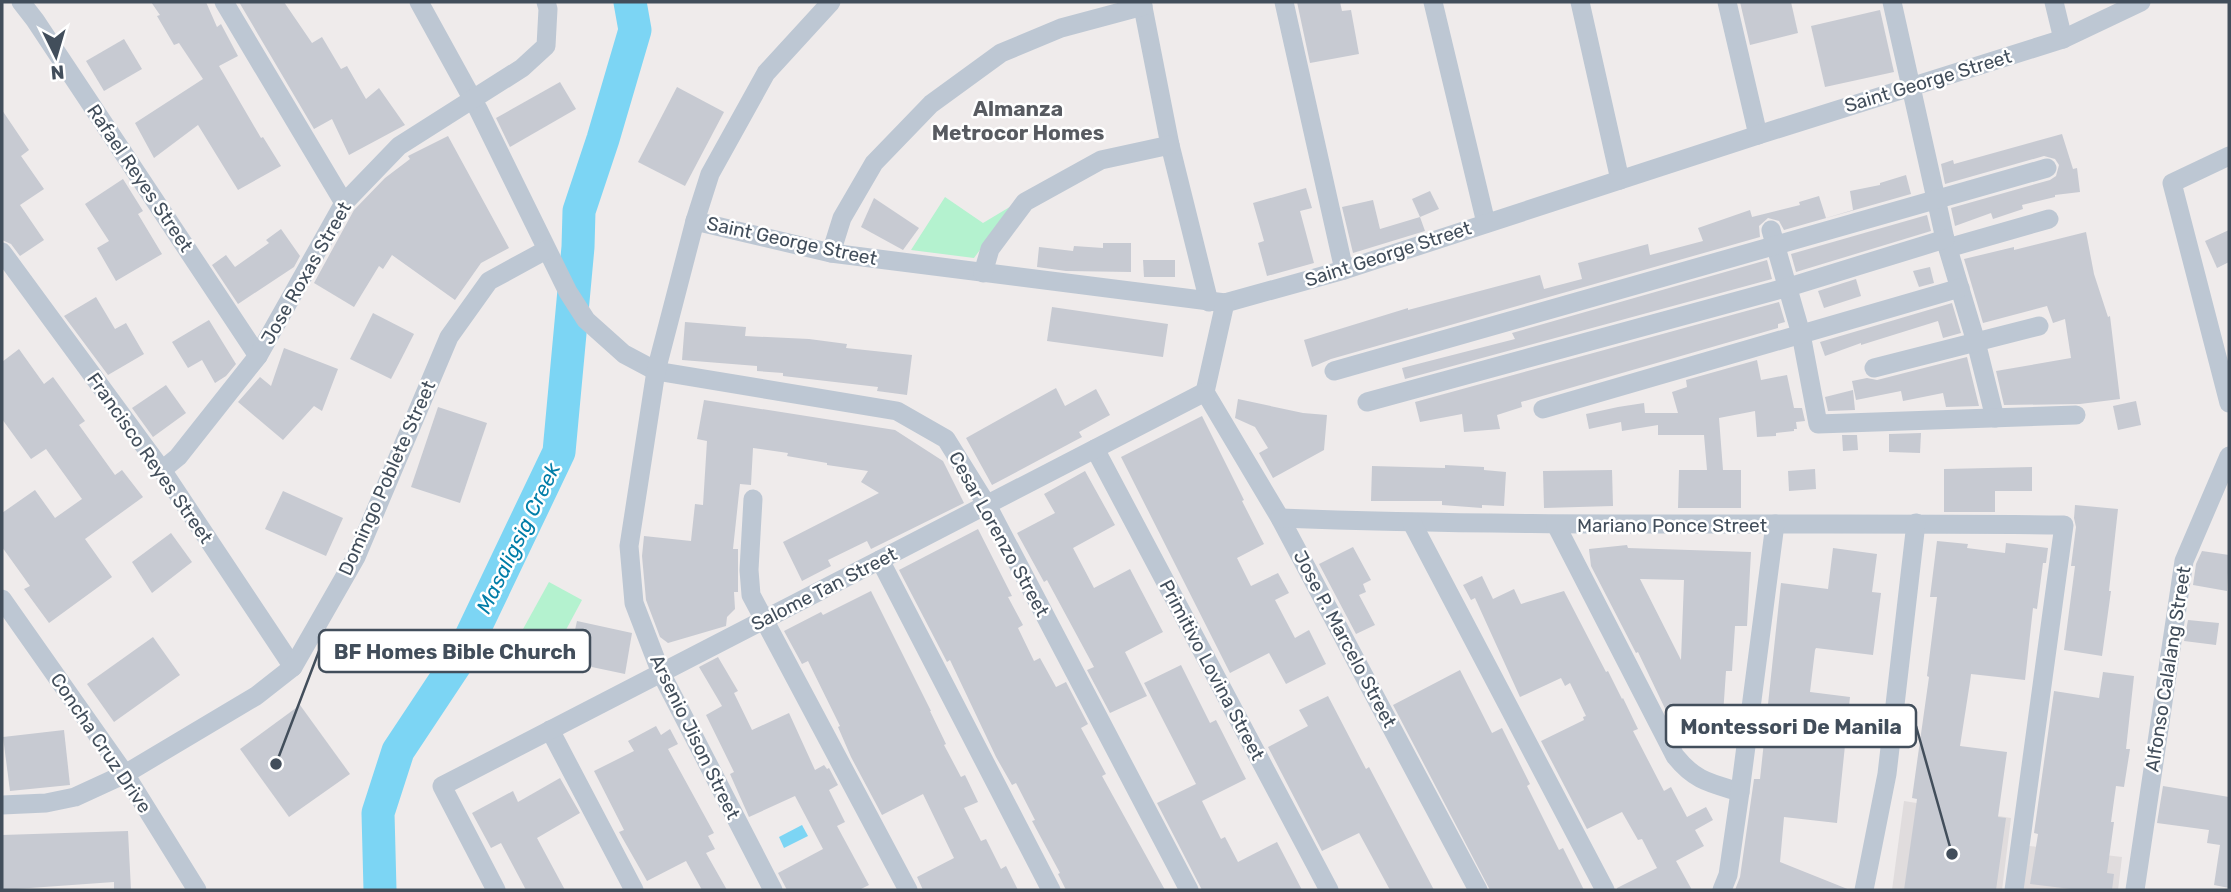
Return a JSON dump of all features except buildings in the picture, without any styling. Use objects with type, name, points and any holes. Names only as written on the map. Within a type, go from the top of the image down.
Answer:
[{"type":"street","name":"Rafael Reyes Street","points":[[21,2],[36,20],[258,356]]},
{"type":"street","points":[[224,2],[344,203]]},
{"type":"street","name":"Cesar Lorenzo Street","points":[[419,2],[473,101],[568,292],[586,320],[624,354],[656,371],[897,411],[946,439],[987,505],[1189,890]]},
{"type":"street","name":"Jose Roxas Street","points":[[162,470],[178,457],[258,356],[344,203],[399,146],[522,68],[546,46],[546,2]]},
{"type":"street","name":"Arsenio Jison Street","points":[[773,890],[661,673],[634,603],[629,546],[656,371],[710,174],[766,74],[831,2]]},
{"type":"street","points":[[1284,2],[1344,270]]},
{"type":"street","points":[[1433,2],[1486,223]]},
{"type":"street","points":[[1580,2],[1620,180]]},
{"type":"street","points":[[1727,2],[1758,135]]},
{"type":"street","points":[[1892,2],[1947,244],[1995,418]]},
{"type":"street","points":[[2054,2],[2063,39]]},
{"type":"street","name":"Saint George Street","points":[[695,221],[831,253],[1217,303],[1344,270],[2063,39],[2141,2]]},
{"type":"street","points":[[831,253],[842,218],[874,163],[931,104],[1001,53],[1061,28],[1142,4],[1170,145],[1217,303],[1205,392]]},
{"type":"street","points":[[983,274],[990,250],[1025,202],[1101,160],[1170,145]]},
{"type":"street","points":[[2229,156],[2172,183],[2229,402]]},
{"type":"street","points":[[1334,372],[1774,238],[2047,168]]},
{"type":"street","points":[[1367,402],[1947,244],[2049,219]]},
{"type":"street","points":[[1774,238],[1801,334],[1818,424],[2076,415]]},
{"type":"street","name":"Domingo Poblete Street","points":[[2,805],[46,803],[75,797],[125,774],[256,696],[293,667],[356,557],[449,337],[489,281],[546,250]]},
{"type":"street","name":"Francisco Reyes Street","points":[[2,252],[162,470],[293,667]]},
{"type":"street","points":[[1543,409],[1960,288]]},
{"type":"street","points":[[1874,368],[2039,326]]},
{"type":"street","name":"Salome Tan Street","points":[[496,890],[442,786],[1205,392]]},
{"type":"street","name":"Jose P. Marcelo Street","points":[[1205,392],[1280,517],[1478,890]]},
{"type":"street","name":"Primitivo Lovina Street","points":[[1095,449],[1329,890]]},
{"type":"street","name":"Alfonso Calalang Street","points":[[2136,890],[2184,561],[2229,456]]},
{"type":"street","points":[[753,499],[749,570],[751,595],[908,890]]},
{"type":"street","name":"Mariano Ponce Street","points":[[1280,517],[1412,523],[2064,525],[2014,890]]},
{"type":"street","points":[[1412,523],[1605,890]]},
{"type":"street","points":[[1864,890],[1887,774],[1916,523]]},
{"type":"street","points":[[1556,524],[1675,755],[1688,772],[1706,782],[1740,792]]},
{"type":"street","points":[[1722,890],[1728,875],[1740,792],[1774,524]]},
{"type":"street","points":[[880,560],[1051,890]]},
{"type":"street","name":"Concha Cruz Drive","points":[[2,599],[125,774],[197,890]]},
{"type":"street","points":[[550,730],[634,890]]},
{"type":"shaded area","points":[[1904,801],[2011,818],[2002,890],[1892,890]]},
{"type":"shaded area","points":[[2029,846],[2122,857],[2118,890],[2022,890]]},
{"type":"green space","points":[[945,197],[983,223],[1013,205],[974,258],[911,250]]},
{"type":"green space","points":[[549,582],[582,600],[546,667],[512,649]]},
{"type":"water","points":[[802,825],[808,836],[784,848],[779,837]]},
{"type":"waterway","name":"Masaligsig Creek","points":[[380,890],[378,813],[398,751],[463,653],[559,452],[579,211],[635,30],[630,2]]},
{"type":"place","name":"BF Homes Bible Church","points":[[276,764]]},
{"type":"place","name":"Montessori De Manila","points":[[1952,854]]},
{"type":"district","name":"Almanza Metrocor Homes","points":[[1018,120]]}]
